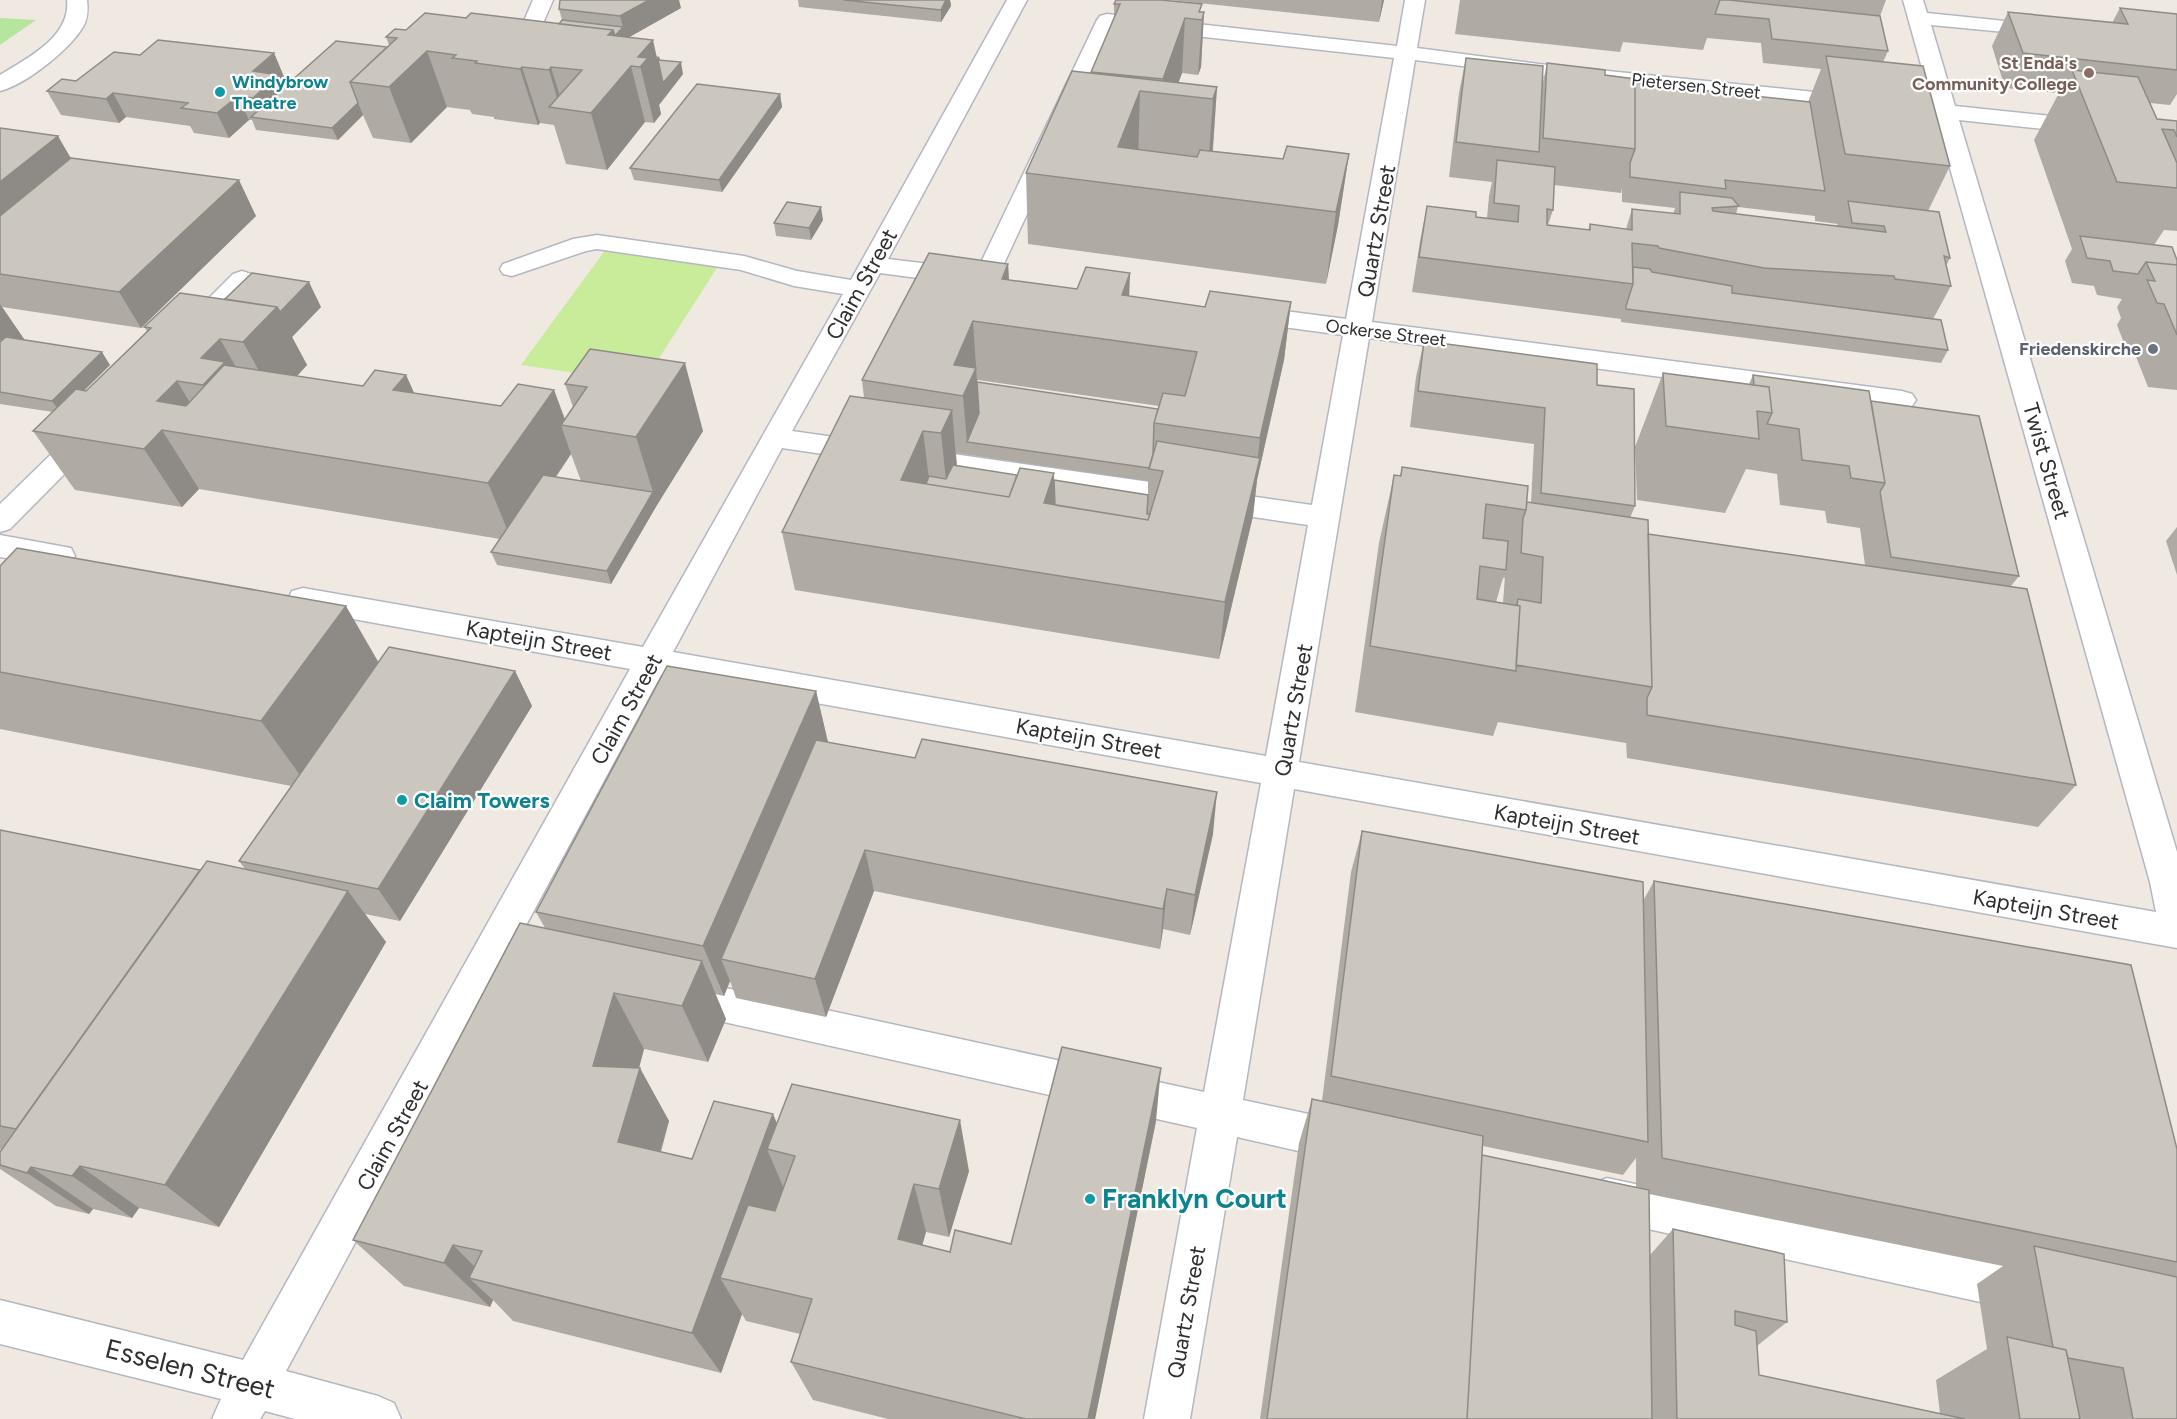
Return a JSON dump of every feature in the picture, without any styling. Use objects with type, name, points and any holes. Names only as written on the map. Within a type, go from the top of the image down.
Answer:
[{"type":"street","points":[[0,85],[54,48],[75,24],[80,7],[77,0]]},
{"type":"street","points":[[530,30],[543,0]]},
{"type":"street","name":"Claim Street","points":[[245,1402],[1017,0]]},
{"type":"street","name":"Quartz Street","points":[[1167,1419],[1416,0]]},
{"type":"street","points":[[1915,9],[2061,32]]},
{"type":"street","name":"Twist Street","points":[[1915,9],[2168,882],[2177,924]]},
{"type":"street","name":"Pietersen Street","points":[[865,277],[996,281],[1107,20],[1539,70],[2177,136]]},
{"type":"street","points":[[512,269],[582,244],[597,242],[744,263],[795,279],[865,277]]},
{"type":"street","points":[[176,346],[242,279]]},
{"type":"street","name":"Ockerse Street","points":[[1217,311],[1902,400]]},
{"type":"street","points":[[0,522],[109,413]]},
{"type":"street","points":[[774,438],[1326,517]]},
{"type":"street","points":[[0,546],[93,562]]},
{"type":"street","name":"Kapteijn Street","points":[[280,595],[2177,932]]},
{"type":"street","points":[[492,953],[580,973]]},
{"type":"street","points":[[638,986],[1381,1150]]},
{"type":"street","points":[[1577,1192],[2062,1298]]},
{"type":"street","name":"Esselen Street","points":[[0,1322],[245,1402],[378,1419]]},
{"type":"green space","points":[[0,18],[36,20],[0,45]]},
{"type":"green space","points":[[609,245],[722,260],[643,383],[521,365]]},
{"type":"building","points":[[560,0],[649,0],[620,16],[559,9]]},
{"type":"building","points":[[844,0],[946,0],[941,10]]},
{"type":"building","points":[[1116,0],[1161,0],[1202,4],[1199,12],[1204,12],[1202,20],[1185,18],[1163,79],[1091,72],[1120,4],[1114,4]]},
{"type":"building","points":[[1720,0],[1880,16],[1888,51],[1772,39],[1769,19],[1715,14]]},
{"type":"building","points":[[2120,8],[2177,14],[2177,70],[2023,53],[2008,12],[2128,24]]},
{"type":"building","points":[[425,13],[466,18],[471,13],[613,30],[608,35],[653,40],[638,57],[648,58],[640,67],[631,66],[591,113],[549,107],[582,70],[551,67],[549,70],[522,67],[520,69],[475,63],[477,61],[452,58],[456,55],[427,51],[389,87],[350,82],[397,38],[386,37],[395,29],[406,30]]},
{"type":"building","points":[[562,20],[623,27],[615,36],[613,30],[559,24]]},
{"type":"building","points":[[158,40],[274,53],[253,71],[279,75],[253,98],[238,96],[217,113],[181,108],[188,103],[113,93],[106,99],[47,91],[62,79],[76,81],[114,52],[140,55]]},
{"type":"building","points":[[336,41],[387,47],[350,82],[358,103],[332,128],[251,117]]},
{"type":"building","points":[[1826,56],[1923,66],[1950,166],[1845,154]]},
{"type":"building","points":[[1466,58],[1543,66],[1539,152],[1456,142]]},
{"type":"building","points":[[658,60],[681,62],[663,83]]},
{"type":"building","points":[[1547,63],[1605,70],[1605,75],[1635,79],[1635,149],[1543,138]]},
{"type":"building","points":[[2072,70],[2138,77],[2157,119],[2177,121],[2177,137],[2174,130],[2162,129],[2177,163],[2177,188],[2117,182]]},
{"type":"building","points":[[1072,71],[1217,87],[1213,99],[1140,91],[1118,147],[1197,157],[1200,150],[1283,159],[1287,146],[1349,154],[1336,212],[1026,173]]},
{"type":"building","points":[[1635,83],[1810,102],[1825,191],[1725,180],[1726,189],[1630,177],[1630,163],[1635,149]]},
{"type":"building","points":[[697,84],[780,94],[719,180],[630,168]]},
{"type":"building","points":[[0,128],[58,136],[0,182]]},
{"type":"building","points":[[71,158],[239,180],[119,292],[0,274],[0,216]]},
{"type":"building","points":[[1497,160],[1555,167],[1553,210],[1547,209],[1547,225],[1590,230],[1590,224],[1632,230],[1632,209],[1680,214],[1680,192],[1732,198],[1739,206],[1712,208],[1713,211],[1886,232],[1884,226],[1852,223],[1848,201],[1939,212],[1950,258],[1944,256],[1951,286],[1895,279],[1894,276],[1764,268],[1658,246],[1632,243],[1633,284],[1419,257],[1427,206],[1476,212],[1476,217],[1518,222],[1519,206],[1494,203]]},
{"type":"building","points":[[787,202],[821,207],[809,228],[774,223]]},
{"type":"building","points":[[2080,236],[2172,247],[2177,265],[2146,262],[2138,274],[2113,271],[2110,261],[2087,258]]},
{"type":"building","points":[[929,253],[1008,264],[1002,279],[1077,289],[1086,267],[1130,273],[1122,295],[1205,307],[1210,291],[1291,302],[1260,438],[1154,423],[1163,393],[1185,396],[1197,352],[973,321],[954,365],[976,368],[963,396],[862,380]]},
{"type":"building","points":[[2146,262],[2177,265],[2177,335],[2164,304],[2157,303],[2147,280],[2155,281]]},
{"type":"building","points":[[1633,267],[1732,286],[1732,293],[1941,320],[1948,350],[1626,309],[1633,284]]},
{"type":"building","points":[[252,273],[309,282],[280,312],[277,307],[225,299]]},
{"type":"building","points":[[180,293],[277,307],[243,342],[220,339],[201,358],[225,362],[203,385],[177,381],[157,401],[186,406],[224,365],[363,386],[375,370],[406,375],[393,390],[501,406],[518,384],[554,390],[488,483],[162,430],[144,449],[33,431],[76,389],[86,391],[151,328],[144,327]]},
{"type":"building","points":[[6,337],[102,352],[52,401],[0,392],[0,342]]},
{"type":"building","points":[[1424,341],[1597,364],[1597,385],[1634,389],[1635,506],[1541,493],[1545,408],[1418,391]]},
{"type":"building","points":[[590,349],[685,363],[636,437],[561,425],[587,387],[565,384]]},
{"type":"building","points":[[1663,373],[1769,387],[1772,413],[1757,411],[1759,439],[1666,426]]},
{"type":"building","points":[[1753,375],[1869,391],[1885,483],[1851,478],[1849,466],[1802,460],[1799,429],[1767,424],[1772,413],[1769,387],[1754,385]]},
{"type":"building","points":[[977,382],[1158,409],[1154,423],[1153,454],[1149,468],[967,442],[979,413]]},
{"type":"building","points":[[850,396],[952,410],[941,433],[923,431],[901,480],[1009,497],[1020,468],[1054,473],[1044,503],[1148,520],[1163,471],[1149,469],[1157,441],[1260,458],[1225,602],[782,532]]},
{"type":"building","points":[[1871,401],[1979,416],[2019,576],[1891,557],[1880,492],[1885,483]]},
{"type":"building","points":[[953,465],[1017,475],[1009,497],[926,484],[929,476],[946,479]]},
{"type":"building","points":[[1402,467],[1528,486],[1526,510],[1486,504],[1483,538],[1508,541],[1506,570],[1480,566],[1477,599],[1520,606],[1516,671],[1370,646],[1394,475],[1401,476]]},
{"type":"building","points":[[543,475],[653,492],[607,571],[491,552]]},
{"type":"building","points":[[1054,480],[1148,495],[1147,514],[1150,514],[1148,520],[1055,505]]},
{"type":"building","points":[[1527,502],[1648,520],[1652,687],[1516,665],[1520,606],[1517,605],[1518,599],[1541,603],[1543,557],[1521,553],[1523,518]]},
{"type":"building","points":[[1648,534],[2027,589],[2076,785],[1647,715],[1647,698],[1652,687]]},
{"type":"building","points":[[17,548],[346,606],[261,721],[0,672],[0,566]]},
{"type":"building","name":"Claim Towers","points":[[389,647],[515,671],[378,889],[239,861]]},
{"type":"building","points":[[667,666],[816,691],[703,946],[536,912]]},
{"type":"building","points":[[922,739],[1217,792],[1195,895],[1167,889],[1163,909],[865,850],[815,979],[721,959],[816,740],[915,758]]},
{"type":"building","points":[[0,830],[200,870],[16,1129],[0,1126]]},
{"type":"building","points":[[1362,831],[1643,882],[1648,1142],[1331,1076]]},
{"type":"building","points":[[207,861],[348,891],[165,1185],[80,1166],[72,1176],[31,1167],[27,1173],[0,1165],[0,1152]]},
{"type":"building","points":[[1654,881],[2131,965],[2177,1149],[2177,1262],[1662,1158]]},
{"type":"building","points":[[520,923],[702,961],[682,1006],[614,993],[593,1066],[640,1068],[618,1142],[692,1159],[714,1101],[773,1114],[692,1333],[469,1278],[482,1251],[453,1245],[444,1263],[353,1240]]},
{"type":"building","points":[[1062,1047],[1161,1068],[1088,1419],[1026,1419],[791,1362],[812,1299],[720,1278],[748,1205],[775,1211],[795,1156],[767,1149],[792,1084],[960,1120],[939,1189],[914,1184],[898,1239],[950,1252],[955,1230],[1011,1244]]},
{"type":"building","points":[[1312,1099],[1483,1136],[1467,1419],[1267,1419]]},
{"type":"building","points":[[1482,1155],[1649,1190],[1652,1419],[1467,1419]]},
{"type":"building","points":[[1673,1229],[1784,1254],[1787,1322],[1735,1311],[1735,1325],[1756,1331],[1759,1375],[1965,1419],[1677,1419]]},
{"type":"building","points":[[2034,1246],[2177,1277],[2177,1419],[2133,1419],[2123,1368],[2068,1358],[2066,1350],[2053,1347]]},
{"type":"building","points":[[2007,1337],[2066,1350],[2080,1419],[2020,1419]]},
{"type":"place","name":"St Enda's Community College","points":[[2089,73]]},
{"type":"place","name":"Windybrow Theatre","points":[[220,92]]},
{"type":"place","name":"Friedenskirche","points":[[2153,349]]},
{"type":"place","name":"Claim Towers","points":[[402,800]]},
{"type":"place","name":"Franklyn Court","points":[[1090,1199]]}]
